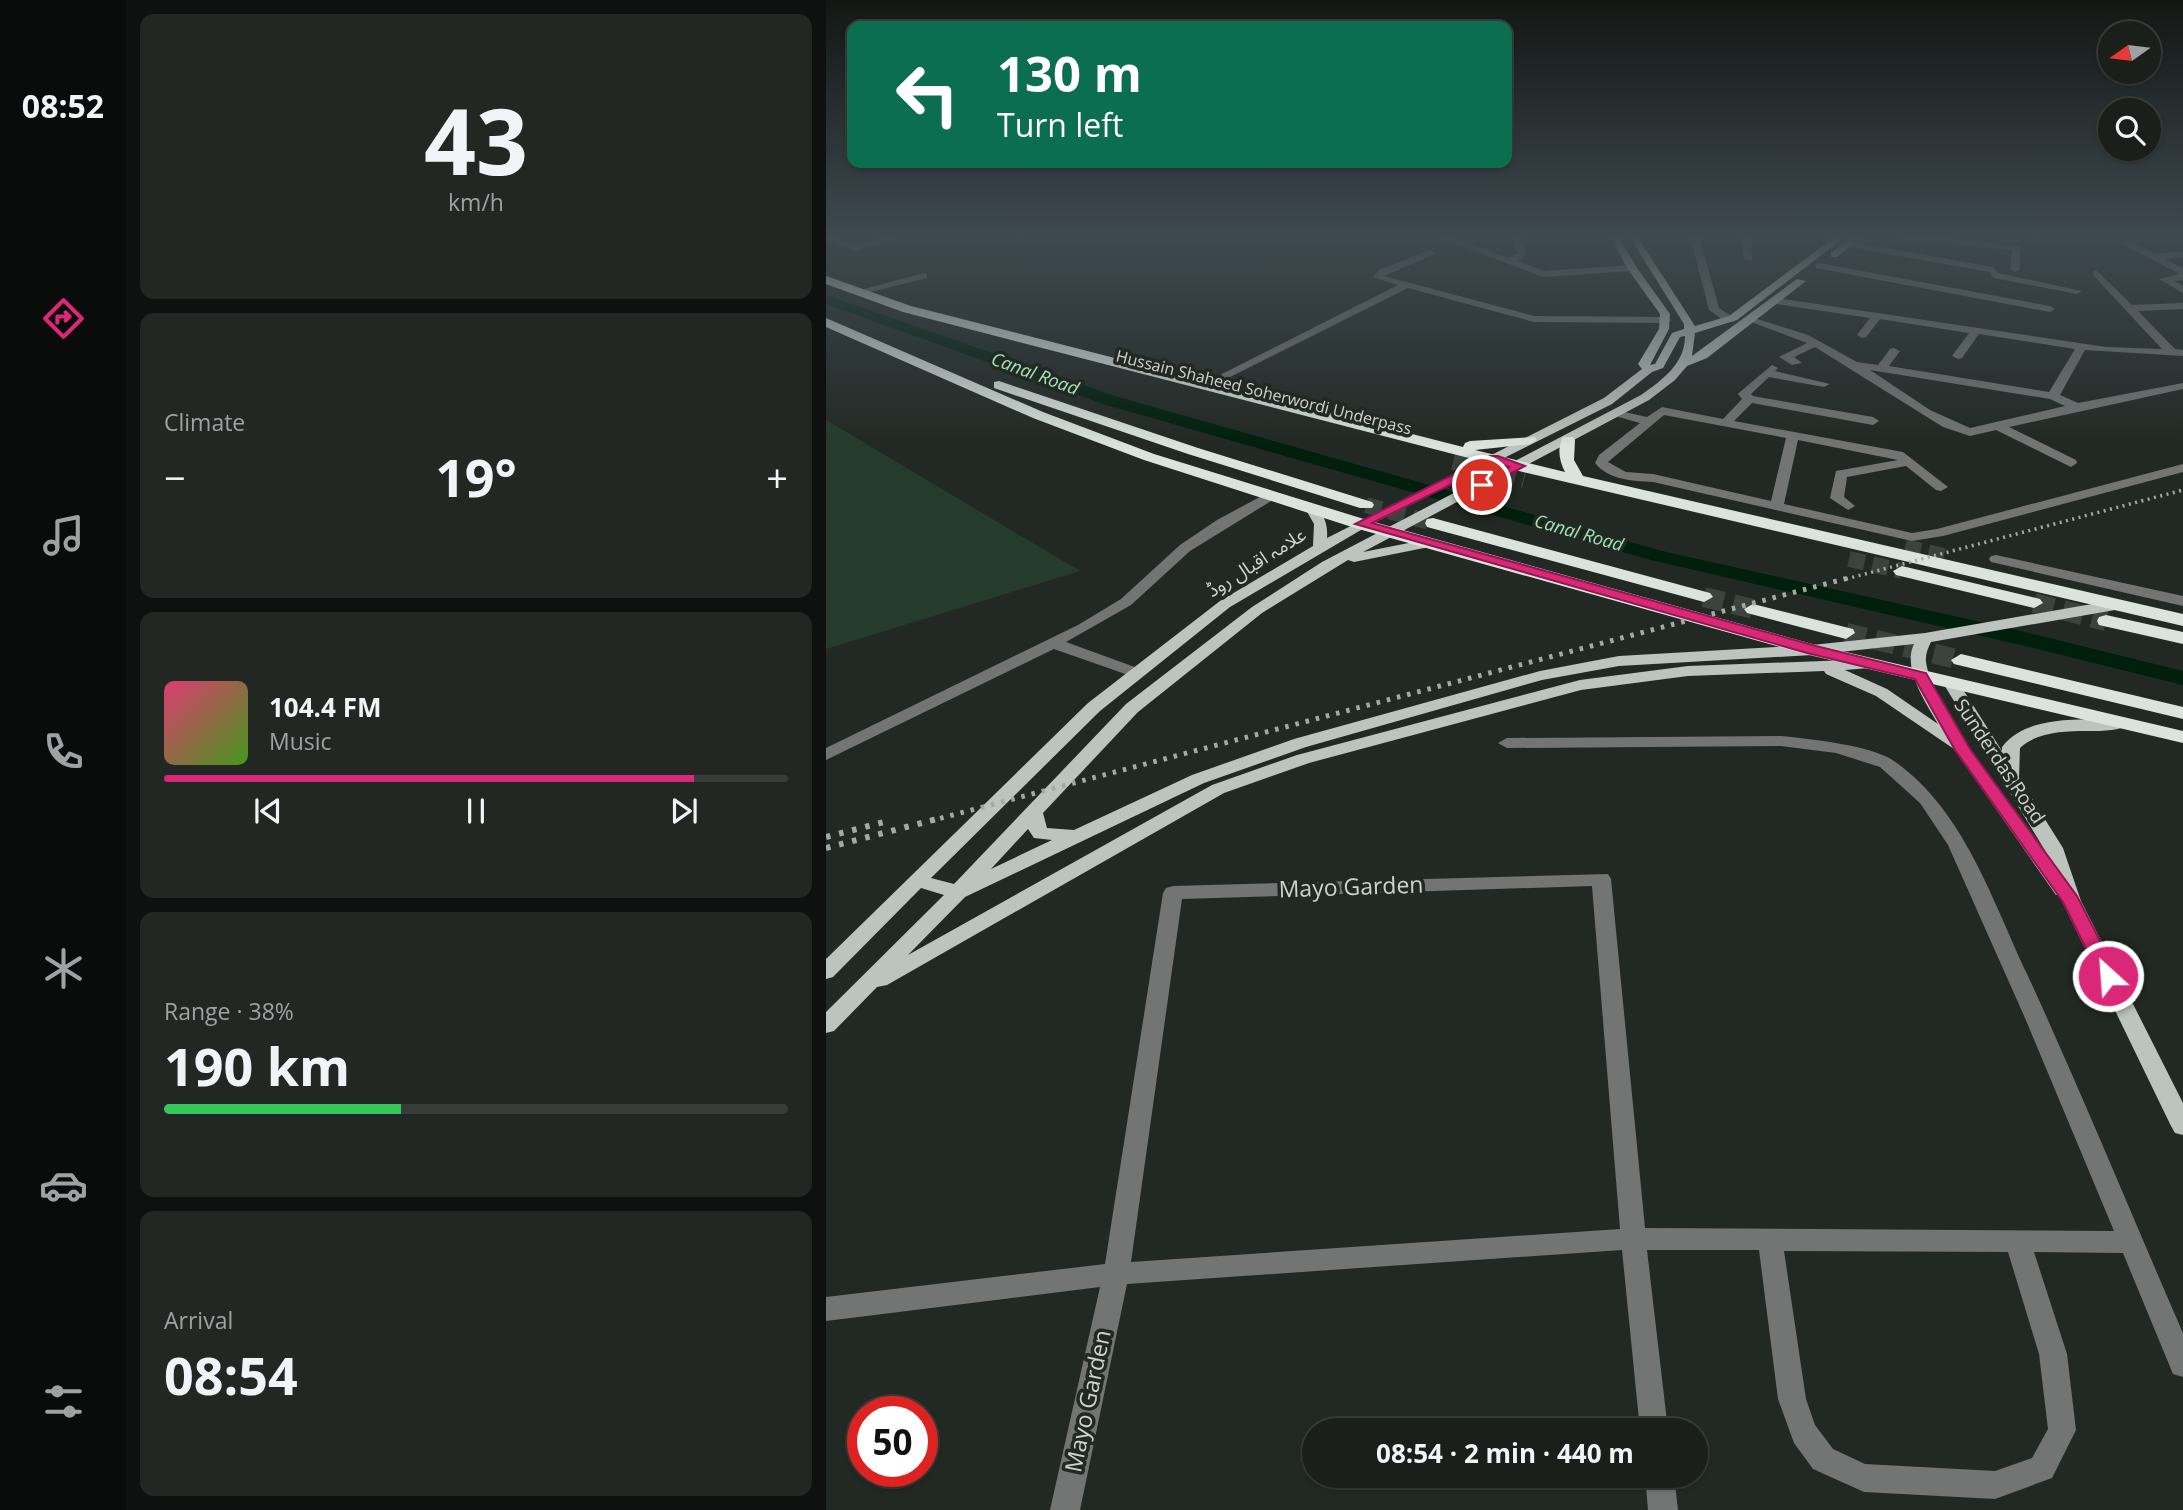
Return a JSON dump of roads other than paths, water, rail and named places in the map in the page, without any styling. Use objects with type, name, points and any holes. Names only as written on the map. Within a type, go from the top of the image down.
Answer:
[{"type":"highway","points":[[900,306],[1494,459],[1522,473],[1849,559]]},
{"type":"highway","name":"Hussain Shaheed Soherwordi Underpass","points":[[907,309],[1118,377],[1453,463]]},
{"type":"highway","points":[[826,322],[946,377],[1149,457],[1361,524],[1811,658],[1875,664],[2119,724],[2183,737]]},
{"type":"highway","points":[[864,338],[1193,451],[1366,505]]},
{"type":"highway","points":[[1443,446],[1488,446],[1530,440]]},
{"type":"highway","points":[[1568,440],[1566,460],[1577,480]]},
{"type":"highway","points":[[1522,473],[1577,480],[2111,613],[2183,638]]},
{"type":"highway","points":[[1631,477],[1646,486],[1905,547]]},
{"type":"highway","points":[[1431,517],[1704,597]]},
{"type":"highway","points":[[1948,557],[2183,611]]},
{"type":"highway","points":[[1902,572],[2029,611]]},
{"type":"highway","points":[[1753,609],[1846,633]]},
{"type":"highway","points":[[2111,613],[2183,620]]},
{"type":"highway","points":[[1961,660],[2183,713]]},
{"type":"main road","points":[[1648,370],[1644,365],[1666,322],[1661,306]]},
{"type":"main road","points":[[1679,306],[1691,331],[1691,345],[1684,363]]},
{"type":"main road","points":[[1691,331],[1730,320],[1750,306]]},
{"type":"main road","points":[[1522,473],[1568,440],[1652,392],[1684,363],[1703,356],[1770,306]]},
{"type":"main road","points":[[1666,322],[1691,331],[1711,334],[1739,329]]},
{"type":"main road","name":"علامہ اقبال روڈ","points":[[826,972],[1094,707],[1225,604],[1361,524],[1608,401],[1648,370],[1659,366],[1676,335],[1691,331]]},
{"type":"main road","name":"علامہ اقبال روڈ","points":[[826,1025],[958,892],[1132,708],[1257,610],[1327,565],[1389,531],[1431,517],[1482,485],[1522,473]]},
{"type":"main road","points":[[1311,508],[1321,524],[1320,546]]},
{"type":"main road","points":[[1327,565],[1391,549],[1429,543]]},
{"type":"main road","points":[[861,991],[1218,789],[1303,759],[1580,685],[1811,658],[1927,638],[2029,611],[2111,613]]},
{"type":"main road","name":"Sunderdas Road","points":[[1927,638],[1917,656],[1921,676],[1932,700],[1963,750],[2071,901]]},
{"type":"main road","points":[[917,881],[958,892],[1198,779],[1300,743],[1540,676],[1619,661],[1811,658],[1870,685],[1963,750]]},
{"type":"main road","name":"Sunderdas Road","points":[[1951,683],[2054,848],[2071,901],[2183,1126]]},
{"type":"main road","points":[[2013,783],[2009,756],[2011,747],[2025,735],[2067,726],[2119,724]]},
{"type":"main road","points":[[1034,809],[1035,825],[1041,834],[1075,835]]},
{"type":"street","points":[[1204,386],[1364,306]]},
{"type":"street","points":[[1485,306],[1534,319],[1666,322]]},
{"type":"street","points":[[1713,306],[1714,310],[1730,320]]},
{"type":"street","points":[[1813,306],[2106,351],[2177,352]]},
{"type":"street","points":[[2035,306],[2050,309]]},
{"type":"street","points":[[2129,308],[2170,306]]},
{"type":"street","points":[[2129,308],[2177,352]]},
{"type":"street","points":[[1862,335],[1877,316]]},
{"type":"street","points":[[1751,320],[1778,326],[1815,343],[1922,410],[1958,430],[1970,432],[2183,386]]},
{"type":"street","points":[[1958,356],[1976,331]]},
{"type":"street","points":[[1796,363],[1785,357],[1815,343]]},
{"type":"street","points":[[2053,396],[2081,347]]},
{"type":"street","points":[[1881,369],[1894,351]]},
{"type":"street","points":[[1852,364],[1881,369],[1939,372],[2053,396],[2076,407]]},
{"type":"street","points":[[1824,384],[1769,371],[1744,394],[1749,399],[1873,421]]},
{"type":"street","points":[[1726,423],[1749,399]]},
{"type":"street","points":[[1941,487],[1899,455],[1662,411],[1601,463],[1615,472],[1631,477],[1653,478],[1912,537],[1938,533],[2183,468]]},
{"type":"street","points":[[1619,413],[1651,422]]},
{"type":"street","points":[[1998,426],[2071,463]]},
{"type":"street","points":[[1776,507],[1793,436]]},
{"type":"street","points":[[1848,506],[1837,498],[1841,474],[1908,462]]},
{"type":"street","points":[[826,755],[1053,643],[1126,602],[1185,548],[1222,523],[1272,495]]},
{"type":"street","points":[[1996,559],[2183,601]]},
{"type":"street","points":[[1053,643],[1137,673]]},
{"type":"street","points":[[1507,743],[1781,741],[1838,748],[1886,763],[1927,799],[1957,845],[2036,1017],[2183,1365]]},
{"type":"street","name":"Mayo Garden","points":[[1065,1510],[1116,1274],[1173,894],[1601,879],[1633,1239],[1653,1418]]},
{"type":"street","points":[[826,1309],[1116,1274],[1633,1239],[2132,1242]]},
{"type":"street","points":[[1770,1240],[1792,1399],[1804,1433],[1823,1459],[1864,1478],[1995,1485],[2042,1468],[2062,1430],[2053,1354],[2018,1242]]},
{"type":"street","points":[[1660,1488],[1663,1510]]},
{"type":"waterway","name":"Canal Road","points":[[847,306],[1112,401],[1658,556],[2021,638],[2183,678]]},
{"type":"tunnel","points":[[1453,462],[1524,480]]},
{"type":"tunnel","points":[[1366,505],[1433,523]]},
{"type":"tunnel","points":[[1905,547],[1948,557]]},
{"type":"tunnel","points":[[1849,559],[1902,571]]},
{"type":"tunnel","points":[[1704,597],[1753,609]]},
{"type":"tunnel","points":[[2034,603],[2106,621]]},
{"type":"tunnel","points":[[1846,633],[1961,660]]},
{"type":"railway","points":[[1846,579],[2183,490]]},
{"type":"railway","points":[[930,821],[1852,577]]},
{"type":"railway","points":[[826,848],[937,819]]},
{"type":"railway","points":[[826,837],[884,822]]}]
